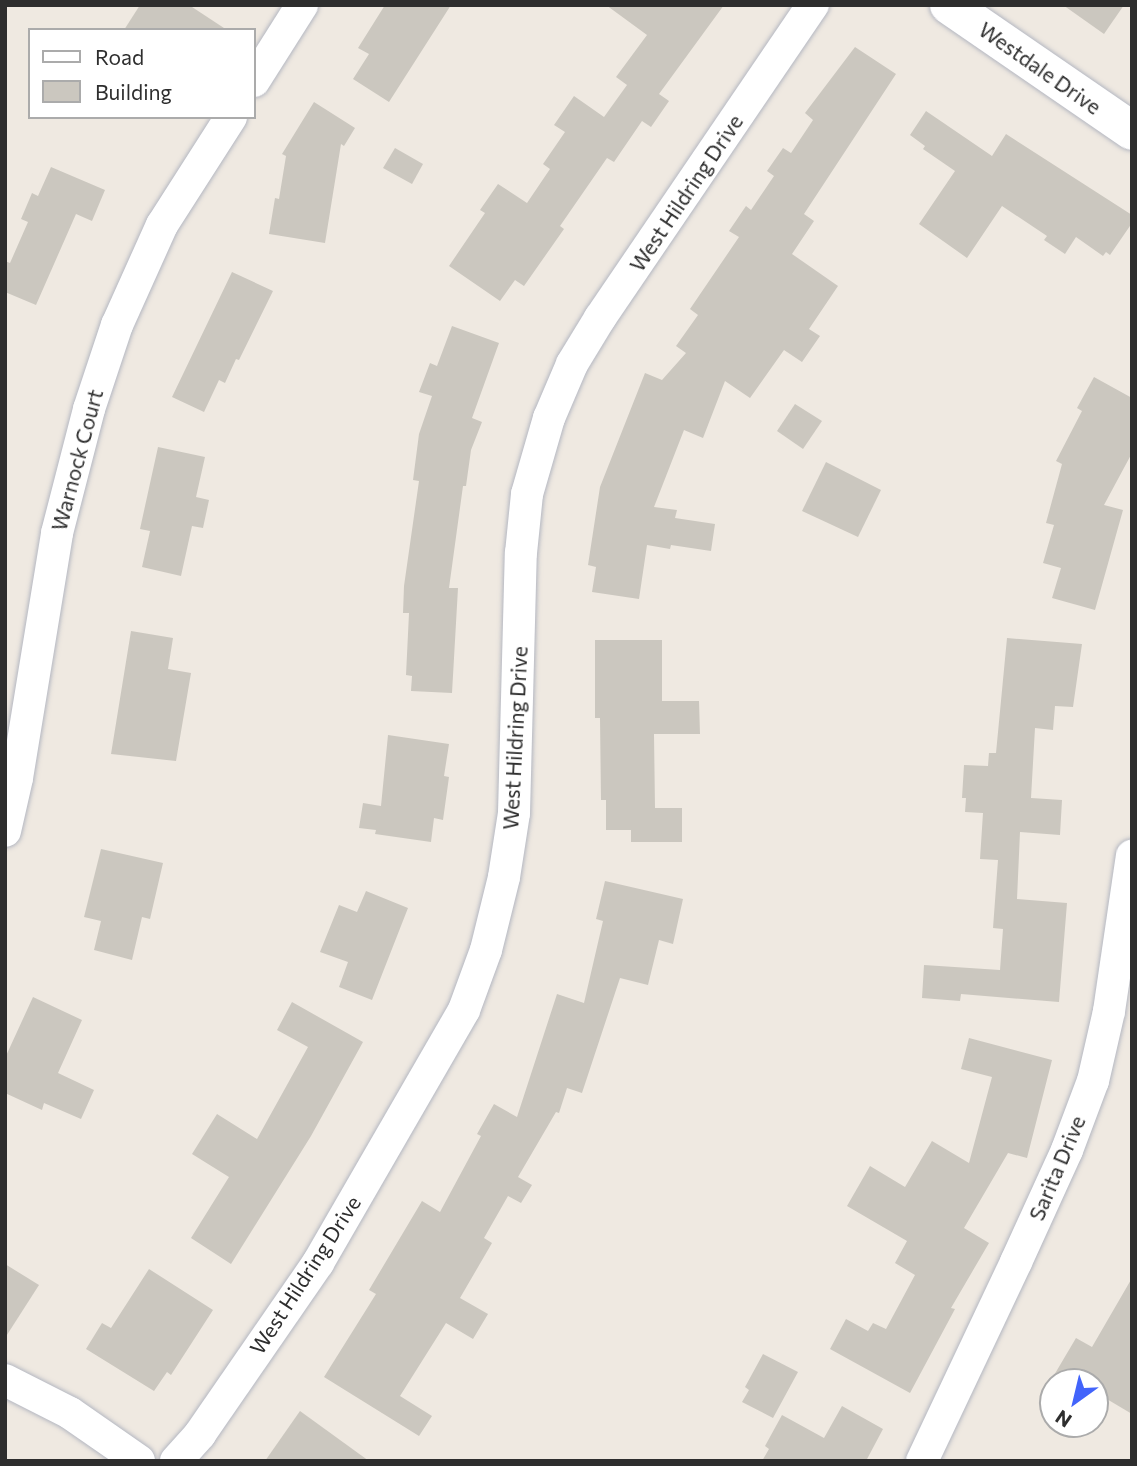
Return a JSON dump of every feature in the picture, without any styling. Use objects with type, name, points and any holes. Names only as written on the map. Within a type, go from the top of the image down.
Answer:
[{"type":"street","points":[[256,78],[302,5]]},
{"type":"street","name":"West Hildring Drive","points":[[176,1461],[200,1434],[318,1263],[464,1010],[486,950],[504,877],[514,813],[520,553],[527,494],[549,418],[572,364],[600,318],[813,5]]},
{"type":"street","name":"Westdale Drive","points":[[949,5],[1132,131]]},
{"type":"street","name":"Warnock Court","points":[[5,831],[17,778],[57,533],[89,409],[117,326],[162,225],[230,119]]},
{"type":"street","name":"Sarita Drive","points":[[922,1461],[1039,1212],[1093,1081],[1109,1011],[1132,856]]},
{"type":"street","points":[[5,1380],[70,1413],[139,1461]]},
{"type":"building","points":[[140,5],[189,5],[224,28],[125,28]]},
{"type":"building","points":[[385,5],[451,5],[389,102],[353,79],[369,54],[358,48]]},
{"type":"building","points":[[606,5],[724,5],[659,94],[669,101],[651,127],[642,121],[614,162],[607,158],[560,226],[564,229],[524,286],[515,280],[500,301],[449,266],[485,213],[480,210],[498,184],[527,203],[550,169],[543,164],[565,132],[554,125],[574,96],[604,117],[627,85],[616,77],[647,35]]},
{"type":"building","points":[[1063,5],[1124,5],[1104,34]]},
{"type":"building","points":[[855,47],[896,74],[804,214],[814,221],[792,254],[838,286],[809,329],[820,336],[802,362],[784,350],[750,398],[725,381],[703,438],[684,430],[654,507],[677,510],[675,518],[715,524],[711,551],[671,545],[670,549],[647,545],[639,599],[592,592],[596,567],[588,565],[600,487],[645,373],[662,380],[686,353],[676,346],[698,315],[690,309],[739,237],[729,231],[746,206],[751,210],[774,176],[767,171],[783,148],[791,153],[813,120],[805,113]]},
{"type":"building","points":[[314,102],[355,128],[344,146],[341,144],[325,243],[269,234],[275,198],[279,199],[286,156],[282,154]]},
{"type":"building","points":[[926,111],[992,156],[1006,134],[1132,215],[1132,223],[1110,255],[1106,252],[1103,256],[1076,237],[1065,254],[1044,240],[1047,236],[1002,206],[967,258],[919,224],[955,171],[923,149],[925,146],[910,135]]},
{"type":"building","points":[[395,148],[423,164],[412,184],[383,168]]},
{"type":"building","points":[[51,167],[105,190],[92,221],[76,214],[36,305],[5,292],[5,261],[10,263],[28,222],[21,219],[32,193],[38,196]]},
{"type":"building","points":[[232,272],[273,291],[239,360],[236,359],[225,383],[219,380],[204,412],[172,397]]},
{"type":"building","points":[[452,326],[499,343],[472,418],[482,422],[471,450],[466,486],[463,486],[449,588],[458,588],[452,693],[411,691],[412,676],[406,675],[409,613],[403,613],[404,586],[419,481],[413,480],[419,434],[432,396],[419,392],[430,363],[437,366]]},
{"type":"building","points":[[1094,377],[1132,398],[1132,453],[1104,505],[1123,510],[1095,610],[1052,598],[1061,568],[1043,563],[1054,525],[1046,523],[1062,464],[1056,461],[1082,411],[1077,408]]},
{"type":"building","points":[[795,404],[822,421],[803,449],[777,431]]},
{"type":"building","points":[[158,447],[205,457],[196,497],[209,500],[203,528],[192,526],[181,576],[142,567],[150,531],[140,529]]},
{"type":"building","points":[[826,462],[881,490],[858,537],[802,511]]},
{"type":"building","points":[[131,631],[173,638],[168,669],[191,673],[176,761],[111,754]]},
{"type":"building","points":[[1007,638],[1082,644],[1073,707],[1055,706],[1053,730],[1035,728],[1031,798],[1062,800],[1060,835],[1020,832],[1017,899],[1067,903],[1059,1002],[961,994],[960,1001],[922,998],[924,965],[1000,970],[1003,929],[993,928],[998,860],[980,859],[983,813],[965,812],[966,798],[962,798],[964,765],[988,766],[989,753],[996,753]]},
{"type":"building","points":[[595,640],[662,640],[662,701],[699,701],[700,734],[654,734],[655,808],[682,808],[682,842],[631,842],[631,830],[606,830],[606,800],[601,800],[600,718],[595,718]]},
{"type":"building","points":[[388,735],[449,744],[444,776],[449,777],[443,820],[434,818],[431,842],[375,834],[376,830],[359,828],[363,803],[381,806]]},
{"type":"building","points":[[101,849],[163,863],[150,919],[142,917],[132,960],[94,950],[101,921],[84,917]]},
{"type":"building","points":[[605,881],[683,899],[673,944],[659,940],[648,985],[620,978],[582,1093],[567,1088],[559,1113],[556,1112],[518,1177],[532,1185],[521,1203],[508,1196],[484,1238],[492,1243],[460,1298],[488,1314],[473,1339],[446,1323],[400,1396],[432,1416],[419,1436],[324,1377],[376,1294],[369,1290],[422,1201],[440,1212],[481,1136],[477,1134],[494,1104],[517,1117],[557,994],[584,1003],[603,921],[596,919]]},
{"type":"building","points":[[366,891],[408,908],[372,1000],[339,987],[348,962],[320,952],[339,905],[357,912]]},
{"type":"building","points":[[33,997],[82,1020],[58,1073],[94,1090],[81,1119],[44,1103],[42,1110],[5,1093],[5,1058]]},
{"type":"building","points":[[292,1002],[363,1042],[311,1136],[231,1264],[191,1238],[229,1177],[192,1154],[217,1114],[257,1139],[308,1047],[277,1030]]},
{"type":"building","points":[[969,1038],[1052,1060],[1027,1158],[1008,1153],[964,1228],[989,1243],[951,1308],[955,1309],[910,1393],[830,1349],[846,1319],[868,1331],[873,1323],[886,1329],[915,1275],[895,1263],[907,1241],[847,1206],[870,1166],[905,1187],[932,1141],[969,1163],[992,1077],[961,1069]]},
{"type":"building","points":[[5,1264],[39,1285],[5,1338]]},
{"type":"building","points":[[149,1269],[213,1310],[171,1375],[167,1372],[154,1391],[86,1349],[102,1323],[111,1328]]},
{"type":"building","points":[[1132,1278],[1132,1414],[1109,1400],[1109,1368],[1058,1368],[1076,1338],[1092,1347]]},
{"type":"building","points":[[763,1354],[798,1372],[773,1418],[742,1402],[749,1390],[745,1387]]},
{"type":"building","points":[[842,1406],[883,1429],[866,1461],[762,1461],[769,1449],[765,1446],[782,1415],[824,1438]]},
{"type":"building","points":[[300,1411],[369,1461],[265,1461]]}]
